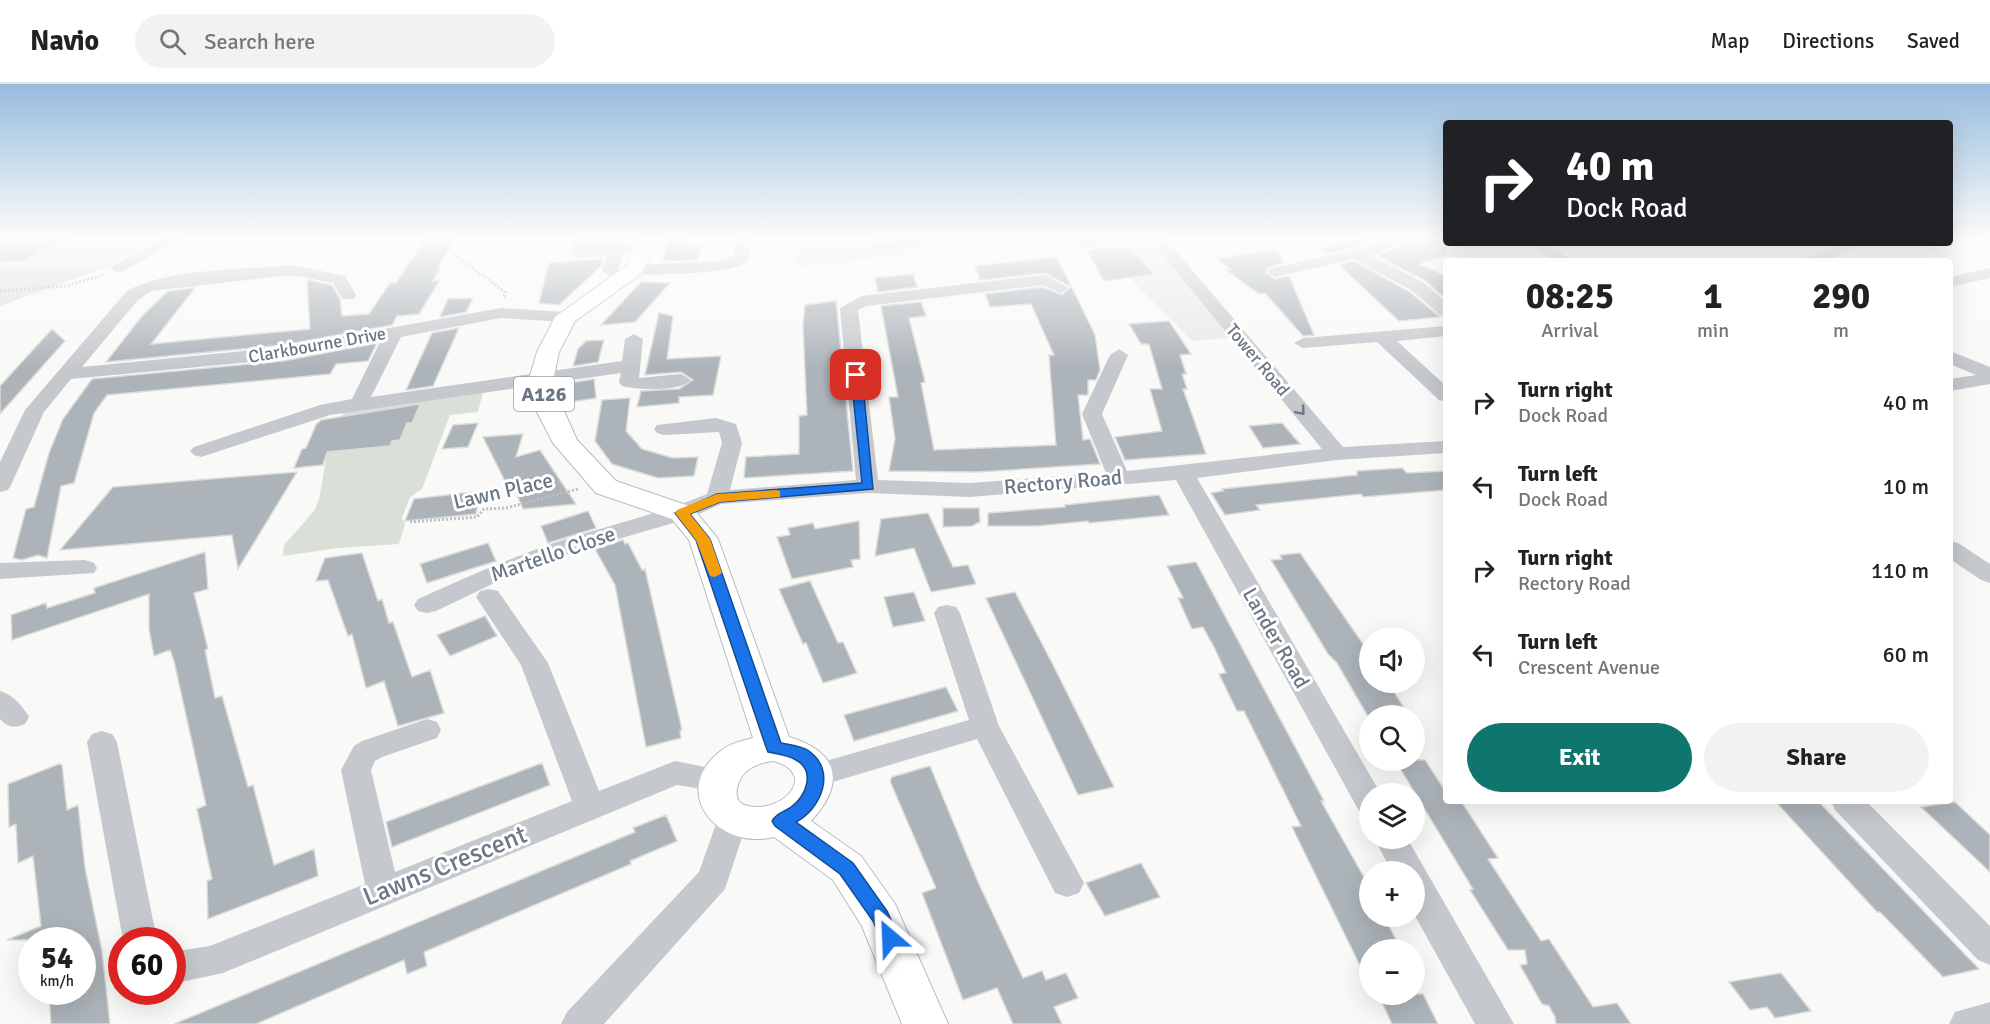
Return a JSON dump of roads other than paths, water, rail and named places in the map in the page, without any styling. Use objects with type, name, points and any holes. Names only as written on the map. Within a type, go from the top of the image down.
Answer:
[{"type":"main road","name":"A126","points":[[618,281],[566,317],[554,337],[542,378],[550,412],[566,443],[606,487],[682,513]]},
{"type":"main road","points":[[682,513],[703,539],[774,747]]},
{"type":"main road","points":[[774,747],[802,755],[811,764],[816,775],[815,788],[808,801],[797,813],[781,821],[756,824],[732,819],[718,802],[716,791],[725,769],[741,757],[774,747]]},
{"type":"main road","points":[[781,821],[846,868],[880,917],[925,1024]]},
{"type":"street","points":[[0,485],[35,410],[123,306],[146,287],[181,281]]},
{"type":"street","points":[[340,281],[348,295]]},
{"type":"street","points":[[868,486],[849,308],[862,301],[1037,281]]},
{"type":"street","points":[[1047,281],[1061,288]]},
{"type":"street","name":"Tower Road","points":[[1193,281],[1337,454]]},
{"type":"street","points":[[1407,281],[1417,286],[1443,308]]},
{"type":"street","name":"Clarkbourne Drive","points":[[67,374],[249,358],[501,313],[566,317]]},
{"type":"street","points":[[1303,343],[1443,330]]},
{"type":"street","points":[[361,398],[394,332]]},
{"type":"street","points":[[1380,335],[1443,393]]},
{"type":"street","points":[[634,339],[629,381],[632,384],[681,380]]},
{"type":"street","points":[[1119,356],[1092,414],[1119,477]]},
{"type":"street","points":[[1953,358],[1990,376]]},
{"type":"street","points":[[201,451],[327,409],[411,399],[470,387],[630,366]]},
{"type":"street","points":[[1956,384],[1990,376]]},
{"type":"street","points":[[1956,384],[1990,395]]},
{"type":"street","points":[[664,429],[716,424],[729,428],[732,443],[717,498]]},
{"type":"street","name":"Rectory Road","points":[[682,513],[717,498],[868,486],[969,490],[1182,473],[1337,454],[1443,447]]},
{"type":"street","name":"Lander Road","points":[[1182,473],[1359,783]]},
{"type":"street","name":"Martello Close","points":[[427,605],[496,573],[541,556],[682,513]]},
{"type":"street","points":[[1953,550],[1990,575]]},
{"type":"street","points":[[0,571],[85,568]]},
{"type":"street","points":[[489,597],[534,663],[590,807]]},
{"type":"street","points":[[947,613],[985,726],[1066,883]]},
{"type":"street","points":[[816,775],[985,726]]},
{"type":"street","points":[[383,892],[356,770],[364,754],[372,749],[427,730]]},
{"type":"street","points":[[102,742],[138,927]]},
{"type":"street","name":"Lawns Crescent","points":[[186,966],[211,962],[675,773],[719,780]]},
{"type":"street","points":[[1849,804],[1990,949]]},
{"type":"street","points":[[580,1024],[713,879],[732,819]]},
{"type":"street","points":[[1425,901],[1495,1024]]},
{"type":"street","points":[[1968,1024],[1990,1019]]}]
